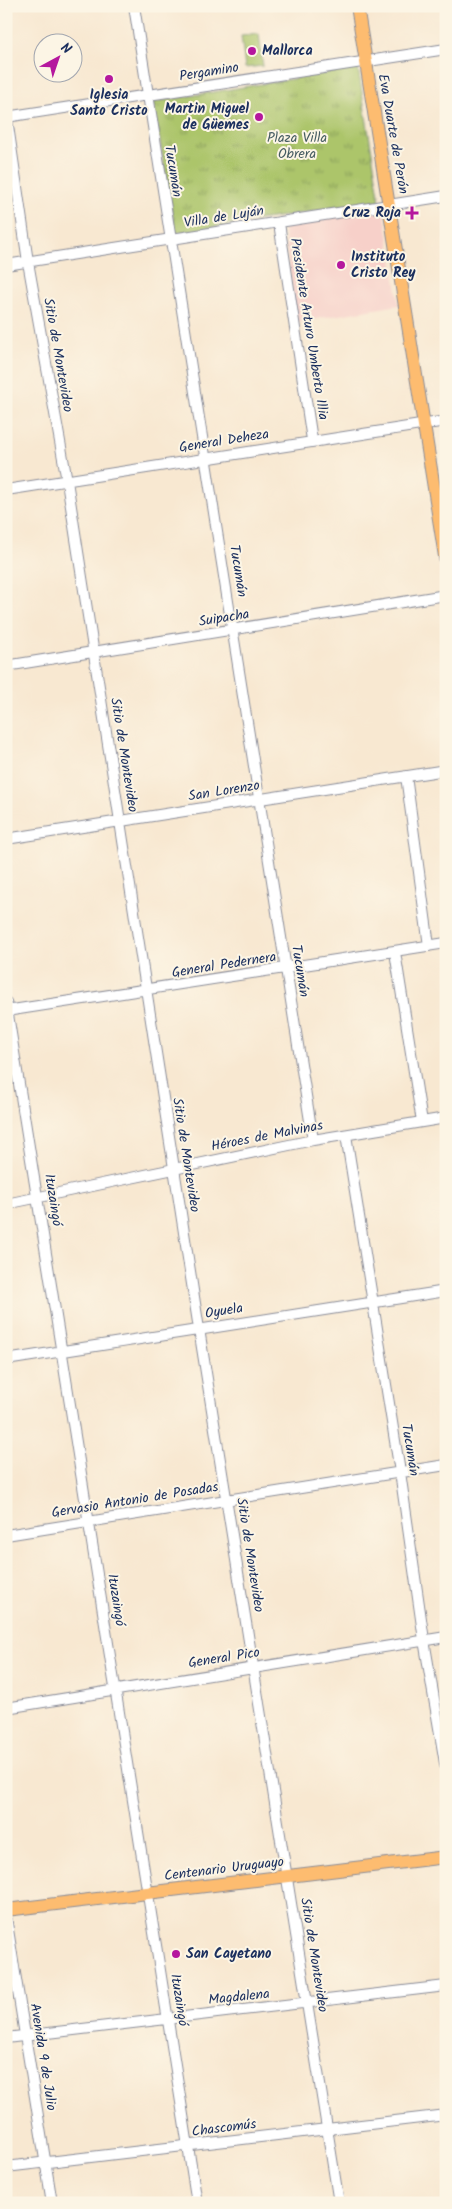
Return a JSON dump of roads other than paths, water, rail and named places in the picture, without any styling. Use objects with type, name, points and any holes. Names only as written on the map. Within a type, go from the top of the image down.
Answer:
[{"type":"main road","name":"Eva Duarte de Perón","points":[[357,6],[446,563]]},
{"type":"main road","name":"Centenario Uruguayo","points":[[6,1910],[446,1857]]},
{"type":"street","name":"Tucumán","points":[[134,6],[313,1140]]},
{"type":"street","name":"Pergamino","points":[[6,116],[446,49]]},
{"type":"street","name":"Sitio de Montevideo","points":[[6,116],[28,262],[67,481],[121,821],[145,990],[175,1168],[339,2203]]},
{"type":"street","name":"Villa de Luján","points":[[6,265],[446,196]]},
{"type":"street","name":"Presidente Arturo Umberto Illia","points":[[279,223],[312,440]]},
{"type":"street","name":"General Deheza","points":[[6,490],[312,440],[446,421]]},
{"type":"street","name":"Suipacha","points":[[6,666],[446,595]]},
{"type":"street","name":"San Lorenzo","points":[[6,839],[446,770]]},
{"type":"street","points":[[406,776],[429,946]]},
{"type":"street","name":"General Pedernera","points":[[7,1008],[145,990],[446,943]]},
{"type":"street","points":[[395,952],[422,1122]]},
{"type":"street","name":"Ituzaingó","points":[[7,1008],[39,1198],[61,1351],[90,1522],[197,2203]]},
{"type":"street","name":"Héroes de Malvinas","points":[[6,1204],[313,1140],[446,1118]]},
{"type":"street","name":"Tucumán","points":[[346,1135],[400,1472],[424,1640],[446,1769]]},
{"type":"street","name":"Oyuela","points":[[6,1360],[446,1291]]},
{"type":"street","name":"Gervasio Antonio de Posadas","points":[[6,1535],[446,1465]]},
{"type":"street","name":"General Pico","points":[[6,1708],[446,1637]]},
{"type":"street","name":"Avenida 9 de Julio","points":[[6,1916],[52,2203]]},
{"type":"street","name":"Magdalena","points":[[6,2038],[446,1986]]},
{"type":"street","name":"Chascomús","points":[[6,2167],[446,2115]]},
{"type":"place","name":"Mallorca","points":[[252,51]]},
{"type":"place","name":"Iglesia Santo Cristo","points":[[109,79]]},
{"type":"place","name":"Martin Miguel de Güemes","points":[[259,117]]},
{"type":"place","name":"Cruz Roja","points":[[412,213]]},
{"type":"place","name":"Instituto Cristo Rey","points":[[341,265]]},
{"type":"place","name":"San Cayetano","points":[[176,1954]]},
{"type":"park label","name":"Plaza Villa Obrera","points":[[297,146]]}]
